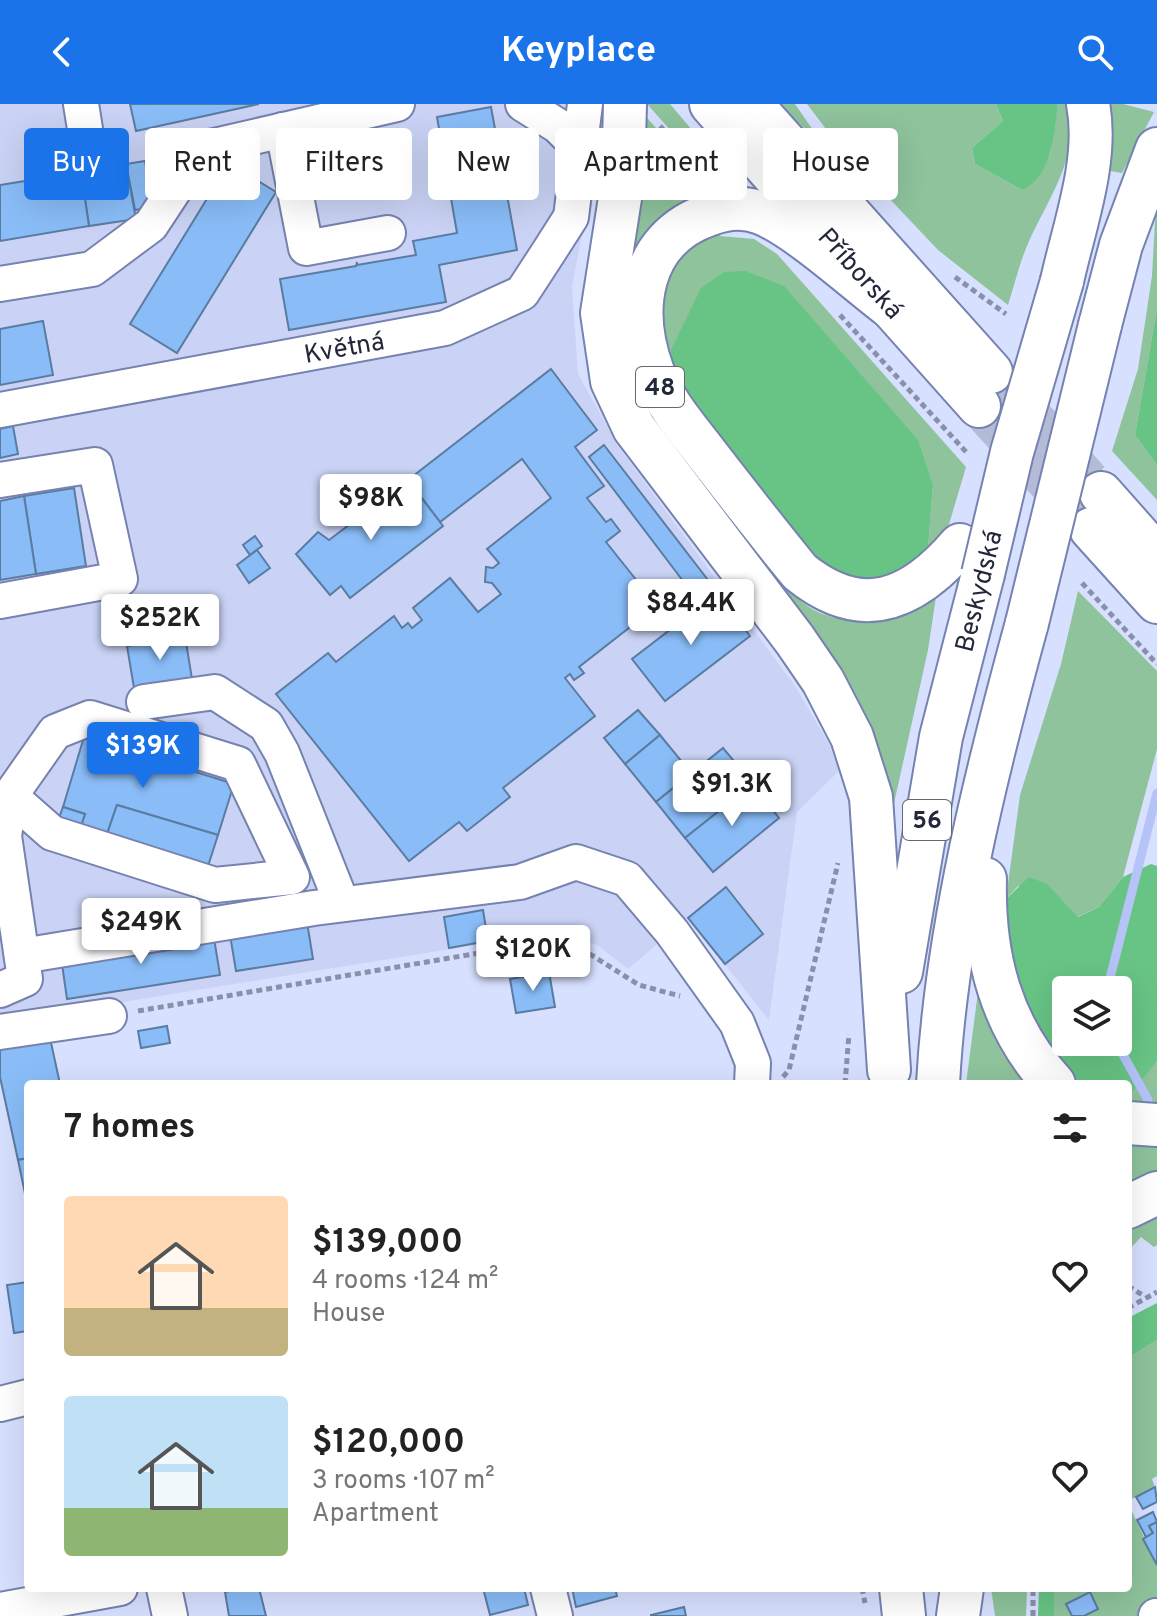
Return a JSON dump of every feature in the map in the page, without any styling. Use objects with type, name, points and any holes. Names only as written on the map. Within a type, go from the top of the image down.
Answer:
[{"type":"main road","name":"48","points":[[625,104],[623,179],[602,313],[612,381],[634,428],[795,640],[823,681],[852,737],[867,779],[873,821],[888,1077]]},
{"type":"main road","name":"Příborská","points":[[711,104],[889,306],[985,389],[751,104]]},
{"type":"main road","name":"Beskydská","points":[[888,1077],[899,982],[972,560],[1012,452],[1062,281],[1089,148],[1088,104]]},
{"type":"main road","name":"Beskydská","points":[[938,1080],[947,998],[988,765],[1126,230],[1157,149]]},
{"type":"main road","name":"48","points":[[889,306],[780,223],[760,213],[732,208],[692,222],[664,242],[646,271],[641,305],[646,351],[671,407],[800,572],[820,588],[852,600],[892,597],[916,587],[938,571],[972,560]]},
{"type":"main road","points":[[1157,556],[1096,511],[1157,602]]},
{"type":"main road","points":[[988,765],[984,900],[990,970],[1021,1041],[1051,1080]]},
{"type":"main road","points":[[1132,1123],[1157,1125]]},
{"type":"main road","points":[[1132,1205],[1157,1193]]},
{"type":"main road","points":[[901,1592],[904,1616]]},
{"type":"main road","points":[[952,1592],[956,1616]]},
{"type":"main road","points":[[956,1616],[961,1592]]},
{"type":"street","points":[[292,128],[397,104]]},
{"type":"street","points":[[523,104],[560,128]]},
{"type":"street","name":"Květná","points":[[581,128],[585,104]]},
{"type":"street","points":[[0,284],[92,269],[151,225],[201,149],[276,132]]},
{"type":"street","points":[[297,200],[306,248],[388,233]]},
{"type":"street","name":"Květná","points":[[0,410],[445,328],[522,293],[571,217],[574,200]]},
{"type":"street","points":[[0,480],[95,465],[120,579],[0,601]]},
{"type":"street","points":[[144,702],[215,692],[266,725],[282,753],[328,906]]},
{"type":"street","points":[[0,990],[25,979],[4,836],[5,796],[55,732],[90,718],[238,764],[292,877],[328,906]]},
{"type":"street","points":[[5,796],[52,833],[215,885],[292,877]]},
{"type":"street","points":[[22,956],[328,906],[520,882],[576,862],[627,879],[718,994],[737,1023],[753,1063],[752,1080]]},
{"type":"street","points":[[0,1032],[109,1016]]},
{"type":"street","points":[[0,1404],[24,1398]]},
{"type":"street","points":[[0,1610],[98,1592]]},
{"type":"street","points":[[165,1592],[170,1616]]},
{"type":"street","points":[[549,1592],[555,1616]]},
{"type":"path","points":[[1082,583],[1157,664]]},
{"type":"path","points":[[781,1080],[789,1070],[839,859]]},
{"type":"path","points":[[109,1016],[550,941],[577,946],[639,985],[670,996],[700,998],[718,994]]},
{"type":"path","points":[[1132,1288],[1144,1296]]},
{"type":"path","points":[[1132,1305],[1144,1296],[1157,1292]]},
{"type":"path","points":[[1033,1592],[1033,1616]]},
{"type":"shaded area","points":[[0,104],[595,104],[596,128],[555,128],[555,200],[588,200],[572,287],[578,374],[618,446],[795,686],[829,744],[839,771],[797,812],[769,1020],[688,918],[628,969],[597,945],[562,931],[0,1022]]},
{"type":"green space","points":[[647,104],[670,104],[690,128],[668,128]]},
{"type":"green space","points":[[779,104],[795,104],[812,128],[804,128]]},
{"type":"green space","points":[[807,104],[996,104],[1003,121],[972,148],[975,164],[1022,190],[1050,153],[1058,104],[1068,104],[1071,140],[1067,157],[1026,247],[1008,305],[938,250],[891,200],[898,200],[898,128],[825,128]]},
{"type":"green space","points":[[996,104],[1058,104],[1046,165],[1032,184],[1022,190],[975,164],[972,148],[1003,121]]},
{"type":"green space","points":[[1105,104],[1123,104],[1154,112],[1122,173],[1104,170]]},
{"type":"green space","points":[[640,110],[656,128],[638,128]]},
{"type":"green space","points":[[1157,185],[1157,308],[1135,435],[1157,465],[1157,500],[1112,451],[1138,369],[1152,276]]},
{"type":"green space","points":[[632,200],[688,200],[653,222],[636,246],[625,274],[621,304],[623,335],[641,398],[724,516],[750,549],[799,600],[835,618],[864,620],[891,615],[929,593],[936,597],[928,650],[891,817],[886,815],[877,760],[828,665],[643,412],[625,377],[614,312]]},
{"type":"green space","points":[[720,223],[720,236],[754,239],[777,254],[966,467],[947,531],[928,547],[933,486],[674,384],[655,314],[679,240]]},
{"type":"green space","points":[[745,271],[784,286],[918,440],[933,486],[928,548],[908,566],[886,578],[861,583],[821,570],[674,384],[671,350],[701,288],[724,272]]},
{"type":"green space","points":[[1157,308],[1157,465],[1135,435]]},
{"type":"green space","points":[[1078,591],[1157,671],[1157,749],[1123,877],[1099,907],[1077,917],[1064,902],[1018,886],[1006,899],[1020,795],[1061,664]]},
{"type":"green space","points":[[1151,864],[1157,866],[1157,1061],[1132,1092],[1132,1080],[1077,1080],[1053,1056],[1132,1056],[1132,976],[1052,976],[1052,1055],[1044,1047],[1009,969],[1006,899],[1029,877],[1047,884],[1078,917],[1099,907],[1123,877]]},
{"type":"green space","points":[[978,992],[999,1038],[1030,1080],[967,1080]]},
{"type":"green space","points":[[1157,1061],[1157,1109],[1132,1107],[1132,1090]]},
{"type":"green space","points":[[1132,1139],[1157,1142],[1157,1174],[1132,1187]]},
{"type":"green space","points":[[1157,1210],[1157,1245],[1154,1247],[1141,1237],[1132,1247],[1132,1225]]},
{"type":"green space","points":[[1157,1303],[1157,1340],[1132,1356],[1132,1316]]},
{"type":"green space","points":[[1157,1340],[1157,1476],[1152,1479],[1155,1487],[1132,1499],[1132,1356]]},
{"type":"green space","points":[[1132,1512],[1157,1565],[1157,1607],[1138,1616],[1054,1616],[1054,1592],[1132,1592]]},
{"type":"green space","points":[[992,1592],[1027,1592],[1026,1616],[995,1616]]},
{"type":"green space","points":[[1039,1592],[1054,1592],[1054,1616],[1038,1616]]},
{"type":"building","points":[[130,104],[259,104],[145,128],[136,131]]},
{"type":"building","points":[[491,107],[495,128],[439,128],[437,117]]},
{"type":"building","points":[[145,161],[145,200],[152,200],[153,207],[135,210],[129,164]]},
{"type":"building","points":[[129,180],[136,219],[89,226],[85,200],[129,200]]},
{"type":"building","points":[[24,181],[24,200],[85,200],[89,226],[0,241],[0,185]]},
{"type":"building","points":[[260,182],[276,192],[177,353],[130,324],[206,200],[260,200]]},
{"type":"building","points":[[451,200],[508,200],[517,250],[439,265],[446,302],[289,330],[280,279],[356,266],[357,262],[357,265],[416,255],[413,241],[457,233]]},
{"type":"building","points":[[43,321],[53,375],[0,385],[0,329]]},
{"type":"building","points":[[551,369],[597,430],[575,447],[604,486],[587,498],[606,522],[611,519],[620,531],[606,542],[657,606],[579,667],[584,673],[574,680],[570,674],[565,678],[595,716],[503,788],[510,797],[467,831],[459,822],[409,861],[276,694],[328,653],[336,662],[394,616],[402,628],[408,623],[412,628],[422,620],[413,608],[450,578],[478,612],[501,594],[492,583],[485,582],[486,567],[493,568],[499,563],[487,549],[551,498],[522,459],[440,522],[408,480]]},
{"type":"building","points":[[13,426],[18,454],[0,458],[0,429]]},
{"type":"building","points":[[604,445],[718,593],[696,610],[677,586],[683,581],[589,457]]},
{"type":"building","points":[[408,480],[443,526],[350,598],[341,586],[330,595],[296,554],[318,532],[329,540],[366,512],[361,506],[366,502],[371,508],[375,506]]},
{"type":"building","points":[[74,488],[86,566],[36,574],[24,496]]},
{"type":"building","points":[[24,496],[36,574],[0,580],[0,501]]},
{"type":"building","points":[[255,536],[262,546],[250,555],[243,545]]},
{"type":"building","points":[[257,550],[270,568],[249,583],[237,565]]},
{"type":"building","points":[[718,593],[750,636],[665,701],[632,659]]},
{"type":"building","points":[[185,636],[192,679],[134,688],[127,646]]},
{"type":"building","points":[[638,710],[660,735],[625,764],[604,738]]},
{"type":"building","points":[[660,735],[691,773],[656,802],[625,764]]},
{"type":"building","points":[[84,737],[234,784],[218,835],[117,805],[107,834],[81,826],[85,814],[63,807]]},
{"type":"building","points":[[723,748],[753,784],[685,838],[656,802]]},
{"type":"building","points":[[753,784],[779,818],[713,872],[685,838]]},
{"type":"building","points":[[117,805],[218,835],[208,866],[107,834]]},
{"type":"building","points":[[63,807],[85,814],[81,826],[59,818]]},
{"type":"building","points":[[726,887],[763,934],[725,964],[688,918]]},
{"type":"building","points":[[483,910],[488,941],[449,948],[444,917]]},
{"type":"building","points":[[306,916],[313,959],[236,971],[229,929]]},
{"type":"building","points":[[213,932],[220,975],[67,999],[61,957]]},
{"type":"building","points":[[549,972],[555,1007],[516,1013],[510,979]]},
{"type":"building","points":[[167,1026],[170,1043],[141,1048],[138,1031]]},
{"type":"building","points":[[50,1038],[59,1080],[24,1080],[24,1159],[18,1160],[0,1077],[0,1047]]},
{"type":"building","points":[[24,1159],[24,1189],[18,1160]]},
{"type":"building","points":[[24,1283],[24,1332],[14,1333],[7,1285]]},
{"type":"building","points":[[1155,1487],[1157,1502],[1143,1509],[1136,1497]]},
{"type":"building","points":[[1153,1512],[1157,1522],[1149,1526],[1153,1533],[1146,1537],[1137,1520]]},
{"type":"building","points":[[1157,1522],[1157,1565],[1143,1539],[1153,1533],[1149,1526]]},
{"type":"building","points":[[225,1592],[260,1592],[266,1616],[229,1616]]},
{"type":"building","points":[[484,1592],[525,1592],[528,1605],[490,1615]]},
{"type":"building","points":[[573,1592],[616,1592],[617,1596],[576,1607]]},
{"type":"building","points":[[1090,1592],[1098,1609],[1084,1616],[1072,1616],[1066,1604]]},
{"type":"building","points":[[684,1607],[686,1616],[651,1616],[651,1615]]},
{"type":"waterway","points":[[1111,976],[1157,793]]},
{"type":"waterway","points":[[1124,1056],[1148,1100]]},
{"type":"tunnel","points":[[991,372],[1089,481]]},
{"type":"tunnel","points":[[979,406],[1091,529]]}]
